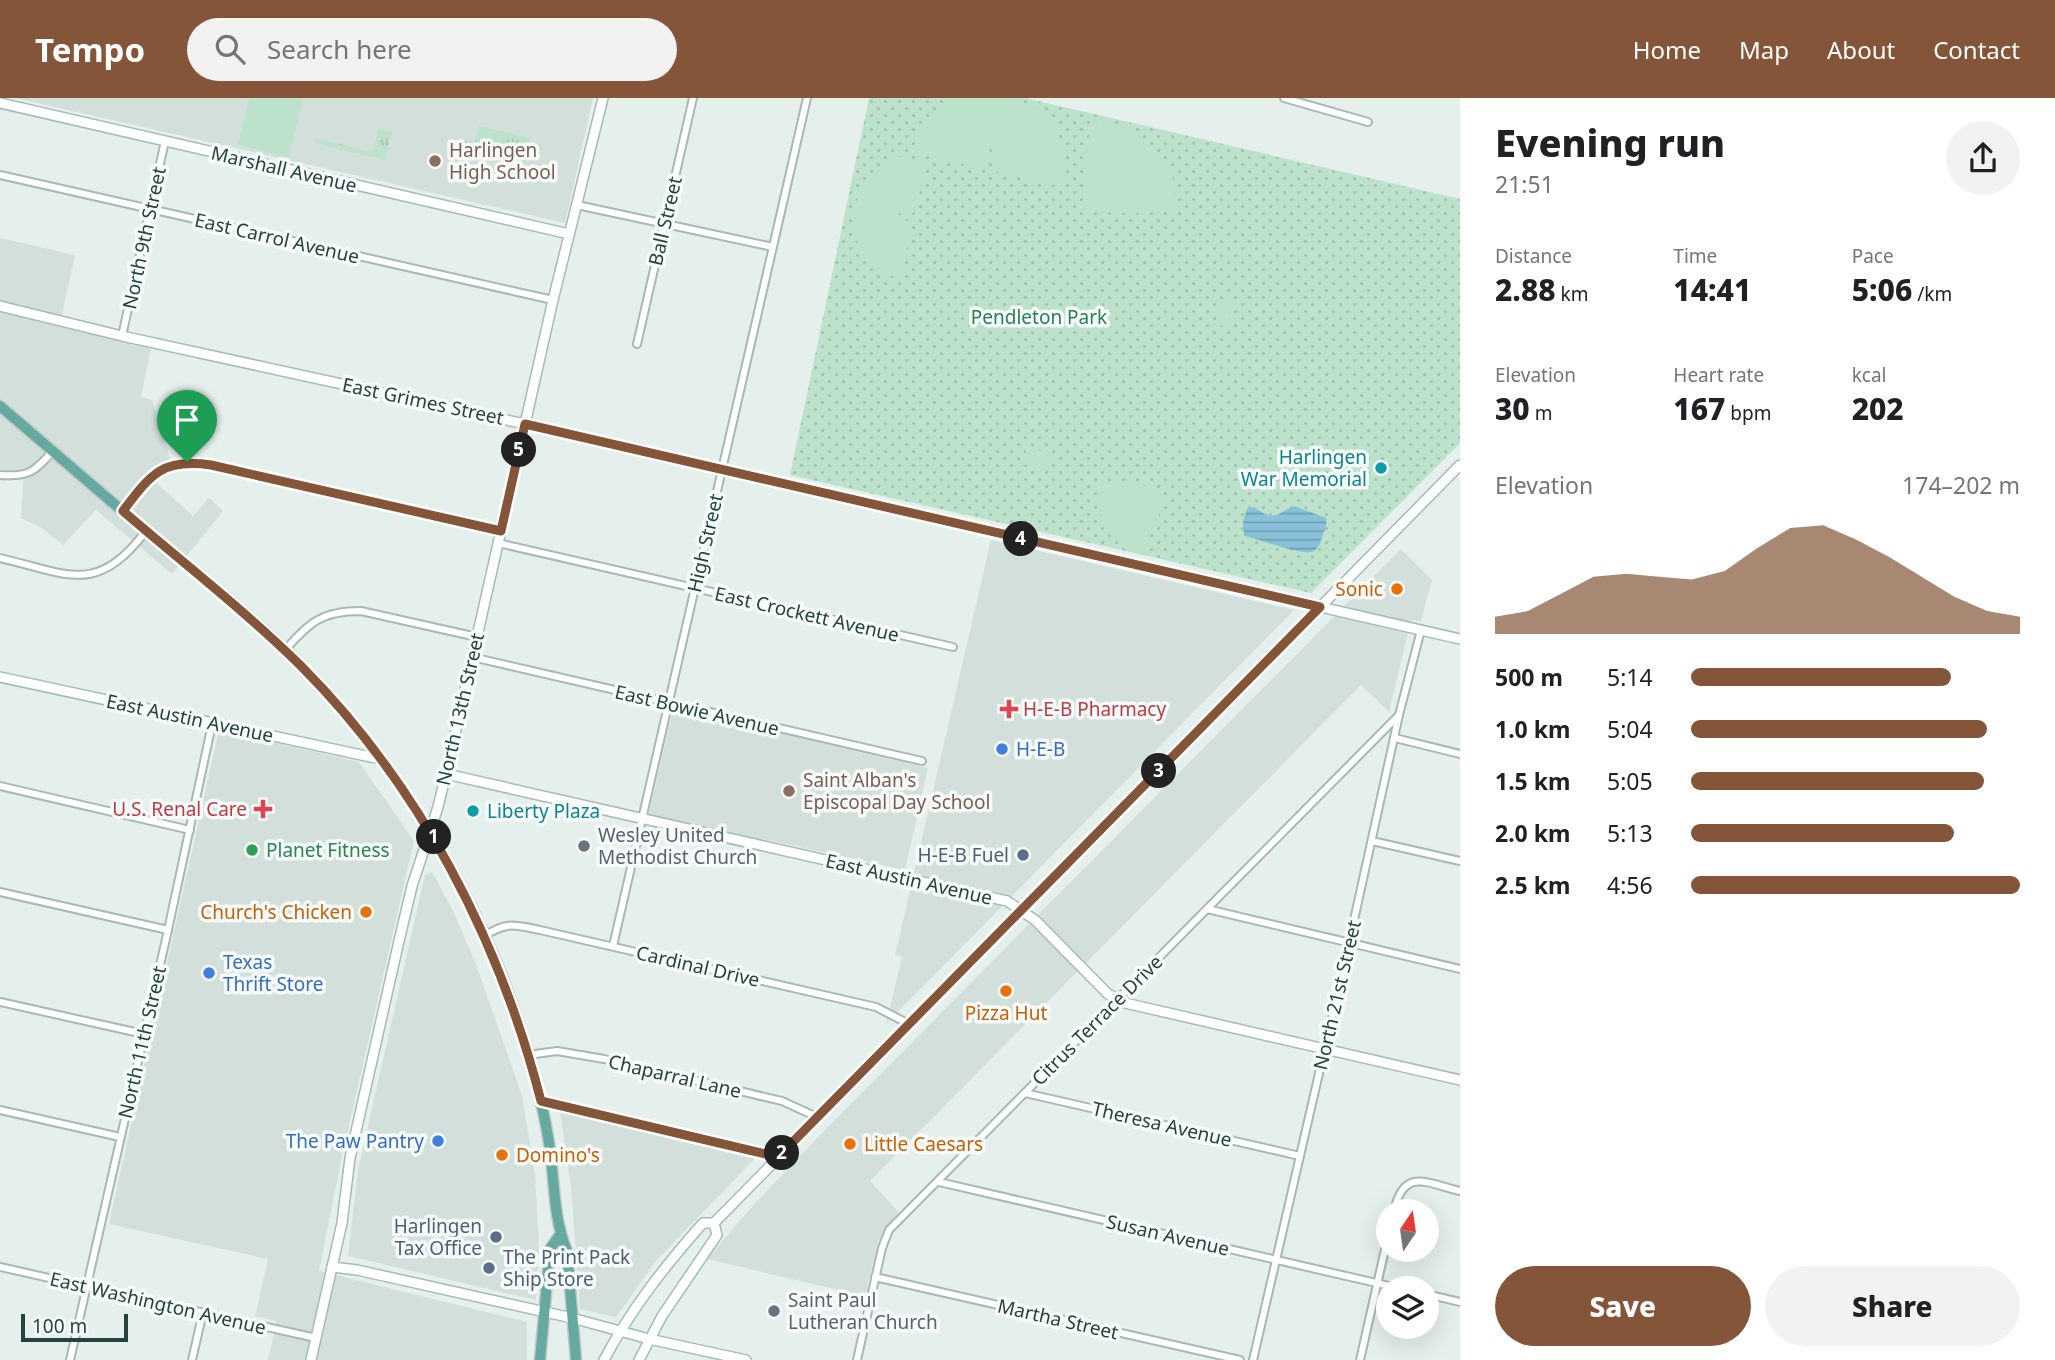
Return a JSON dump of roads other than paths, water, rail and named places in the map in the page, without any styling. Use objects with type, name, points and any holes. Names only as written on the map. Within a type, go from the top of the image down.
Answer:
[{"type":"main road","points":[[0,406],[285,650],[332,699],[380,759],[430,831],[503,979],[541,1101],[552,1160],[560,1235],[567,1251],[576,1360]]},
{"type":"main road","points":[[540,1360],[550,1249],[560,1235]]},
{"type":"street","name":"North 13th Street","points":[[311,1360],[342,1223],[354,1138],[412,886],[446,774],[553,300],[603,98]]},
{"type":"street","name":"Ball Street","points":[[637,344],[693,98]]},
{"type":"street","name":"High Street","points":[[613,946],[807,98]]},
{"type":"street","points":[[1284,98],[1368,122]]},
{"type":"street","name":"Marshall Avenue","points":[[0,103],[569,234]]},
{"type":"street","name":"North 9th Street","points":[[122,336],[165,141]]},
{"type":"street","name":"East Carrol Avenue","points":[[0,175],[553,300]]},
{"type":"street","points":[[577,205],[773,247]]},
{"type":"street","name":"East Grimes Street","points":[[0,306],[122,336],[525,424],[1460,639]]},
{"type":"street","points":[[0,475],[29,474],[53,451]]},
{"type":"street","points":[[123,511],[145,482],[164,468],[187,462],[211,465],[501,531]]},
{"type":"street","points":[[604,1360],[619,1331],[654,1280],[703,1223],[714,1223],[1460,465]]},
{"type":"street","points":[[0,558],[74,575],[88,575],[114,565],[128,554],[146,531]]},
{"type":"street","name":"East Crockett Avenue","points":[[498,543],[953,647]]},
{"type":"street","points":[[285,650],[313,621],[342,611],[361,611],[477,637]]},
{"type":"street","name":"North 21st Street","points":[[1253,1360],[1399,715],[1421,631]]},
{"type":"street","name":"East Bowie Avenue","points":[[472,657],[922,761]]},
{"type":"street","name":"East Austin Avenue","points":[[0,677],[380,759]]},
{"type":"street","name":"Citrus Terrace Drive","points":[[858,1360],[875,1277],[889,1230],[1399,715]]},
{"type":"street","name":"North 11th Street","points":[[70,1360],[212,724]]},
{"type":"street","points":[[1395,738],[1460,754]]},
{"type":"street","name":"East Austin Avenue","points":[[446,774],[1007,901],[1035,920],[1099,985],[1125,1003],[1460,1080]]},
{"type":"street","points":[[0,786],[190,830]]},
{"type":"street","points":[[1371,841],[1460,861]]},
{"type":"street","points":[[0,892],[168,930]]},
{"type":"street","points":[[1207,909],[1460,969]]},
{"type":"street","name":"Cardinal Drive","points":[[484,936],[500,926],[512,925],[877,1007],[909,1024]]},
{"type":"street","points":[[0,1002],[144,1034]]},
{"type":"street","name":"Chaparral Lane","points":[[528,1055],[557,1051],[604,1059],[782,1101],[817,1117]]},
{"type":"street","name":"Theresa Avenue","points":[[1025,1093],[1300,1156]]},
{"type":"street","points":[[541,1101],[778,1157]]},
{"type":"street","points":[[0,1110],[120,1137]]},
{"type":"street","points":[[1397,1199],[1404,1186],[1416,1181],[1460,1191]]},
{"type":"street","name":"Susan Avenue","points":[[939,1182],[1376,1283]]},
{"type":"street","points":[[639,1360],[685,1280],[717,1235],[714,1223]]},
{"type":"street","name":"East Washington Avenue","points":[[0,1267],[316,1338]]},
{"type":"street","points":[[332,1267],[357,1270],[544,1311],[649,1339],[746,1360]]},
{"type":"street","name":"Martha Street","points":[[875,1277],[1240,1360]]},
{"type":"street","points":[[1360,1360],[1376,1288]]},
{"type":"street","points":[[1439,1297],[1460,1302]]},
{"type":"street","points":[[192,1360],[203,1312]]},
{"type":"water","points":[[1294,506],[1326,518],[1326,526],[1314,551],[1297,551],[1244,536],[1243,522],[1247,509],[1254,507],[1274,516]]},
{"type":"place","name":"Harlingen High School","points":[[435,161]]},
{"type":"place","name":"Harlingen War Memorial","points":[[1381,468]]},
{"type":"place","name":"Sonic","points":[[1397,589]]},
{"type":"place","name":"H-E-B Pharmacy","points":[[1009,709]]},
{"type":"place","name":"H-E-B","points":[[1002,749]]},
{"type":"place","name":"Saint Alban's Episcopal Day School","points":[[789,791]]},
{"type":"place","name":"U.S. Renal Care","points":[[263,809]]},
{"type":"place","name":"Liberty Plaza","points":[[473,811]]},
{"type":"place","name":"Wesley United Methodist Church","points":[[584,846]]},
{"type":"place","name":"Planet Fitness","points":[[252,850]]},
{"type":"place","name":"H-E-B Fuel","points":[[1023,855]]},
{"type":"place","name":"Church's Chicken","points":[[366,912]]},
{"type":"place","name":"Texas Thrift Store","points":[[209,973]]},
{"type":"place","name":"Pizza Hut","points":[[1006,991]]},
{"type":"place","name":"The Paw Pantry","points":[[438,1141]]},
{"type":"place","name":"Little Caesars","points":[[850,1144]]},
{"type":"place","name":"Domino's","points":[[502,1155]]},
{"type":"place","name":"Harlingen Tax Office","points":[[496,1237]]},
{"type":"place","name":"The Print Pack Ship Store","points":[[489,1268]]},
{"type":"place","name":"Saint Paul Lutheran Church","points":[[774,1311]]},
{"type":"park label","name":"Pendleton Park","points":[[1039,317]]}]
